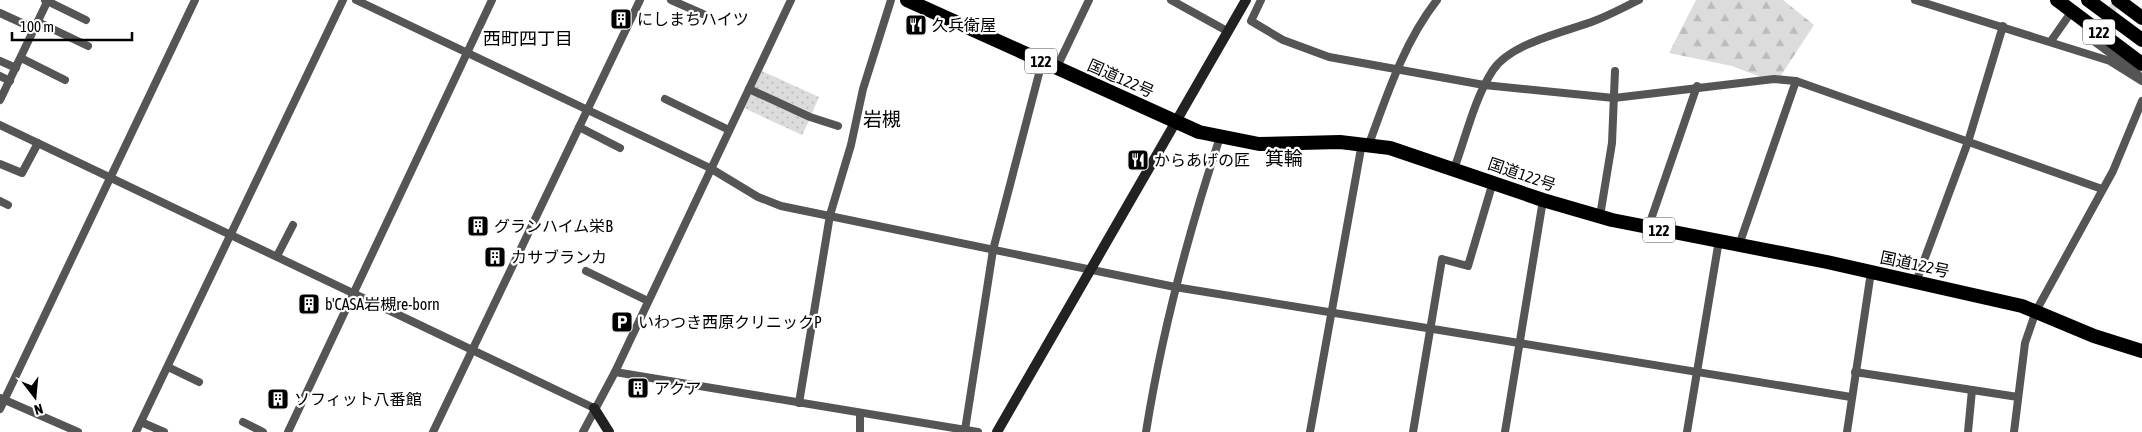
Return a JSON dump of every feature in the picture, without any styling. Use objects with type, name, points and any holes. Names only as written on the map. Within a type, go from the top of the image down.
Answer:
[{"type":"highway","name":"国道122号","points":[[907,0],[1176,122],[1220,138],[1268,144],[1319,142],[1366,144],[1390,148],[1543,200],[1600,216],[1648,228],[1718,240],[1916,282],[2036,311],[2094,336],[2142,351]]},
{"type":"highway","name":"122","points":[[2057,0],[2142,64]]},
{"type":"highway","points":[[2088,0],[2142,40]]},
{"type":"highway","points":[[2118,0],[2142,18]]},
{"type":"street","points":[[0,100],[47,0],[86,20]]},
{"type":"street","points":[[0,409],[2,398],[195,0]]},
{"type":"street","points":[[136,432],[343,0]]},
{"type":"street","points":[[356,0],[710,168],[758,197],[781,206],[1175,287],[1851,397]]},
{"type":"street","points":[[288,432],[382,228],[492,0]]},
{"type":"street","points":[[433,432],[474,350],[579,127],[589,110],[640,0]]},
{"type":"street","points":[[671,0],[703,14]]},
{"type":"street","points":[[583,432],[594,408],[615,372],[791,0]]},
{"type":"street","points":[[799,403],[830,215],[851,145],[863,89],[891,0]]},
{"type":"street","points":[[1056,68],[1089,0]]},
{"type":"street","points":[[1171,0],[1227,31]]},
{"type":"street","points":[[997,432],[1246,0]]},
{"type":"street","points":[[1261,0],[1250,20],[1283,40],[1329,57],[1484,85],[1614,98],[1697,86],[1774,79],[1796,81],[2102,189]]},
{"type":"street","points":[[1310,432],[1331,313],[1366,144],[1397,69],[1428,11],[1437,0]]},
{"type":"street","points":[[1454,170],[1484,85],[1494,68],[1514,52],[1555,34],[1596,21],[1639,0]]},
{"type":"street","points":[[1915,0],[2110,61],[2142,81]]},
{"type":"street","points":[[2051,41],[2072,11]]},
{"type":"street","points":[[0,13],[88,46]]},
{"type":"street","points":[[1916,282],[1968,142],[2003,26]]},
{"type":"street","points":[[2094,36],[2095,42],[2137,73],[2142,81]]},
{"type":"street","points":[[21,58],[65,80]]},
{"type":"street","points":[[0,61],[16,68]]},
{"type":"street","points":[[965,430],[993,250],[1042,62]]},
{"type":"street","points":[[1600,216],[1612,143],[1616,71]]},
{"type":"street","points":[[0,76],[10,81]]},
{"type":"street","points":[[1739,245],[1796,81]]},
{"type":"street","points":[[1648,228],[1697,86]]},
{"type":"street","points":[[749,89],[810,117],[838,126]]},
{"type":"street","points":[[665,99],[729,130]]},
{"type":"street","points":[[2014,432],[2025,343],[2036,311],[2113,171],[2142,101]]},
{"type":"street","points":[[0,125],[111,176],[594,408],[610,432]]},
{"type":"street","points":[[579,127],[620,148]]},
{"type":"street","points":[[1146,432],[1156,373],[1175,287],[1196,210],[1220,138]]},
{"type":"street","points":[[0,164],[22,174],[38,143]]},
{"type":"street","points":[[1413,432],[1442,259],[1468,266],[1493,182]]},
{"type":"street","points":[[1505,432],[1543,200]]},
{"type":"street","points":[[277,256],[293,225]]},
{"type":"street","points":[[1687,432],[1718,240]]},
{"type":"street","points":[[586,271],[648,301]]},
{"type":"street","points":[[1847,432],[1870,272]]},
{"type":"street","points":[[168,367],[199,382]]},
{"type":"street","points":[[615,372],[860,413],[941,429],[978,432]]},
{"type":"street","points":[[1855,372],[2018,397]]},
{"type":"street","points":[[1968,432],[1972,390]]},
{"type":"street","points":[[2,398],[78,432]]},
{"type":"street","points":[[860,413],[860,432]]},
{"type":"street","points":[[141,422],[164,432]]},
{"type":"street","points":[[243,422],[264,432]]},
{"type":"green space","points":[[1696,0],[1783,0],[1814,25],[1776,83],[1732,66],[1669,53]]},
{"type":"green space","points":[[762,71],[819,97],[812,113],[754,87]]},
{"type":"green space","points":[[751,94],[809,121],[802,135],[744,108]]},
{"type":"tunnel","points":[[2097,32],[2118,0]]},
{"type":"place","name":"にしまちハイツ","points":[[621,19]]},
{"type":"place","name":"久兵衛屋","points":[[916,25]]},
{"type":"place","name":"からあげの匠","points":[[1138,160]]},
{"type":"place","name":"グランハイム栄B","points":[[478,226]]},
{"type":"place","name":"カサブランカ","points":[[495,257]]},
{"type":"place","name":"b'CASA岩槻re-born","points":[[309,304]]},
{"type":"place","name":"いわつき西原クリニックP","points":[[622,322]]},
{"type":"place","name":"アクア","points":[[638,388]]},
{"type":"place","name":"ソフィット八番館","points":[[278,399]]},
{"type":"district","name":"西町四丁目","points":[[528,38]]},
{"type":"district","name":"岩槻","points":[[882,119]]},
{"type":"district","name":"箕輪","points":[[1284,158]]}]
